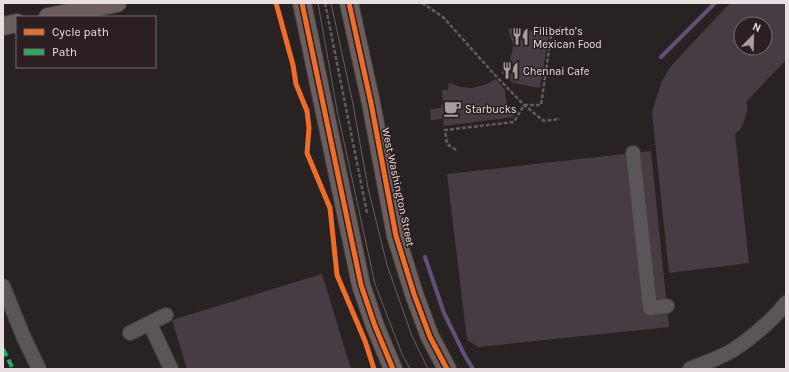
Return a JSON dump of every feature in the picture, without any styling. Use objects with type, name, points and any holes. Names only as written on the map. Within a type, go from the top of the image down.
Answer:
[{"type":"main road","points":[[53,16],[117,3]]},
{"type":"main road","points":[[302,3],[361,285],[375,326],[393,369]]},
{"type":"main road","name":"West Washington Street","points":[[349,3],[371,103],[396,236],[414,294],[430,337],[447,369]]},
{"type":"main road","points":[[3,26],[16,23]]},
{"type":"street","points":[[633,153],[650,308],[667,306]]},
{"type":"street","points":[[3,289],[39,369]]},
{"type":"street","points":[[690,369],[733,351],[763,327],[781,310],[786,303]]},
{"type":"street","points":[[130,333],[166,315]]},
{"type":"street","points":[[150,324],[171,369]]},
{"type":"path","points":[[325,3],[367,213]]},
{"type":"path","points":[[422,3],[443,17],[494,74],[544,122],[560,119]]},
{"type":"path","points":[[524,104],[541,105],[551,36],[561,27]]},
{"type":"path","points":[[456,150],[447,144],[445,130],[514,122],[524,104]]},
{"type":"building","points":[[730,3],[786,3],[786,60],[746,102],[748,108],[744,121],[741,128],[735,134],[749,263],[669,273],[652,112],[661,83],[670,67]]},
{"type":"building","points":[[513,28],[549,34],[540,88],[513,83],[501,73],[508,66],[512,53],[513,44],[508,29]]},
{"type":"building","points":[[496,79],[505,90],[508,113],[513,113],[514,117],[444,126],[443,119],[431,120],[430,109],[441,108],[441,105],[443,104],[442,90],[448,90],[449,83],[461,87],[472,88],[487,84]]},
{"type":"building","points":[[651,151],[669,327],[478,347],[467,340],[447,174]]},
{"type":"building","points":[[322,274],[351,369],[187,369],[172,320]]},
{"type":"waterway","points":[[661,57],[715,3]]},
{"type":"waterway","points":[[425,257],[444,313],[473,369]]},
{"type":"tram line","points":[[318,3],[337,110],[375,284],[402,354],[410,369]]},
{"type":"tram line","points":[[331,3],[353,104],[368,188],[387,265],[412,336],[428,369]]},
{"type":"marked path","points":[[3,349],[13,369]]},
{"type":"cycle path","points":[[276,3],[293,65],[296,84],[307,111],[309,128],[307,153],[330,208],[337,275],[365,341],[374,369]]},
{"type":"cycle path","points":[[302,3],[361,285],[375,326],[393,369]]},
{"type":"cycle path","points":[[349,3],[371,103],[396,236],[414,294],[430,337],[447,369]]},
{"type":"place","name":"Filiberto’s Mexican Food","points":[[520,37]]},
{"type":"place","name":"Chennai Cafe","points":[[510,71]]},
{"type":"place","name":"Starbucks","points":[[452,109]]}]
